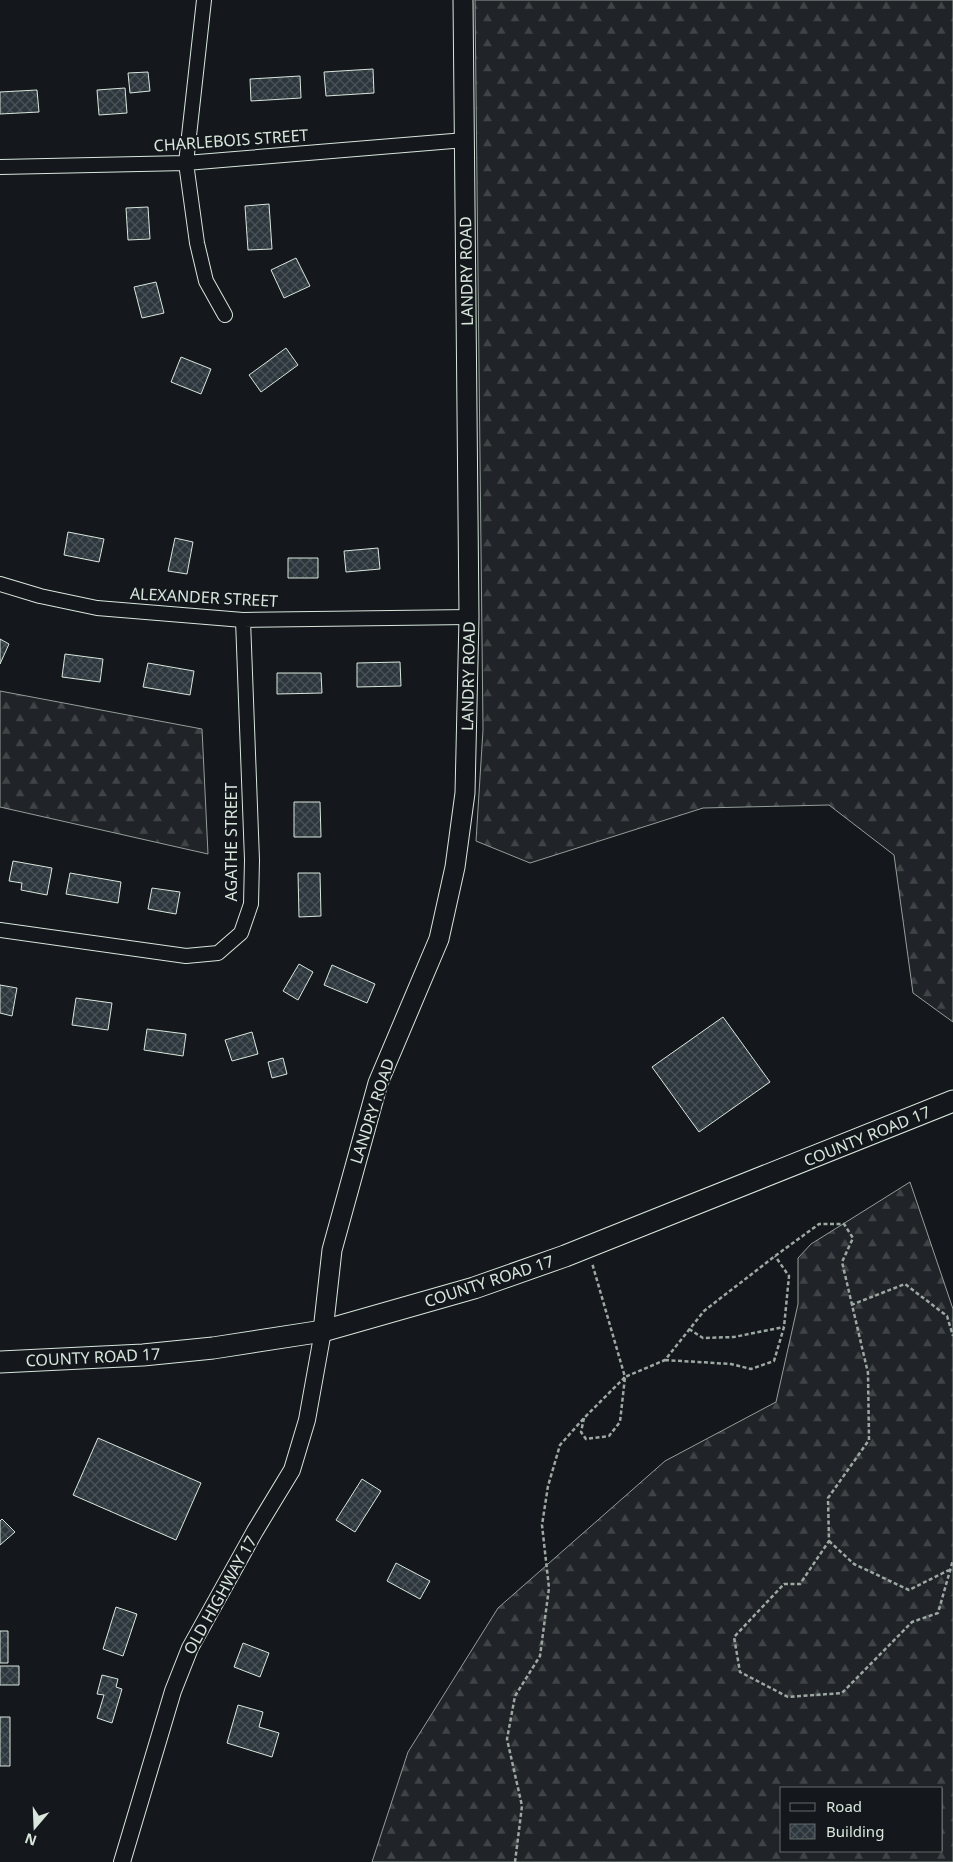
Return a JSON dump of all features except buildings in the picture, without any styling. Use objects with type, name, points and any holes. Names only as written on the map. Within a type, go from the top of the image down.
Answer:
[{"type":"main road","name":"LANDRY ROAD","points":[[323,1331],[332,1250],[378,1083],[439,939],[455,867],[464,794],[469,617],[463,0]]},
{"type":"main road","name":"COUNTY ROAD 17","points":[[0,1362],[144,1355],[213,1348],[323,1331],[474,1288],[587,1248],[953,1101]]},
{"type":"street","points":[[204,0],[186,163],[197,243],[206,281],[225,315]]},
{"type":"street","name":"CHARLEBOIS STREET","points":[[0,167],[186,163],[465,140]]},
{"type":"street","name":"ALEXANDER STREET","points":[[0,584],[40,596],[97,608],[243,620],[469,617]]},
{"type":"street","name":"AGATHE STREET","points":[[0,930],[186,956],[218,953],[241,933],[251,904],[252,860],[243,620]]},
{"type":"street","name":"OLD HIGHWAY 17","points":[[122,1862],[172,1691],[190,1648],[255,1531],[292,1470],[308,1420],[323,1331]]},
{"type":"path","points":[[665,1360],[704,1311],[775,1256],[819,1224],[844,1224],[853,1238],[842,1262],[868,1373],[869,1440],[828,1498],[830,1541],[800,1584],[784,1584],[734,1637],[740,1672],[788,1697],[842,1693],[912,1622],[938,1613],[953,1560]]},
{"type":"path","points":[[584,1418],[581,1432],[586,1439],[609,1436],[620,1422],[625,1377],[587,1248]]},
{"type":"path","points":[[516,1862],[522,1806],[507,1739],[515,1696],[540,1656],[549,1588],[542,1525],[548,1486],[560,1445],[625,1377],[665,1360],[730,1364],[751,1369],[774,1361],[784,1327],[789,1276],[775,1256]]},
{"type":"path","points":[[851,1305],[905,1284],[947,1316],[953,1336]]},
{"type":"path","points":[[689,1329],[703,1338],[734,1337],[784,1327]]},
{"type":"path","points":[[830,1541],[854,1564],[908,1590],[950,1570]]},
{"type":"green space","points":[[475,0],[953,0],[953,1022],[913,993],[894,855],[829,805],[703,808],[530,863],[476,841],[483,730]]},
{"type":"green space","points":[[0,691],[202,729],[208,854],[0,807]]},
{"type":"green space","points":[[910,1182],[953,1309],[953,1862],[372,1862],[408,1752],[498,1608],[665,1461],[776,1402],[798,1304],[798,1258],[811,1244]]}]
